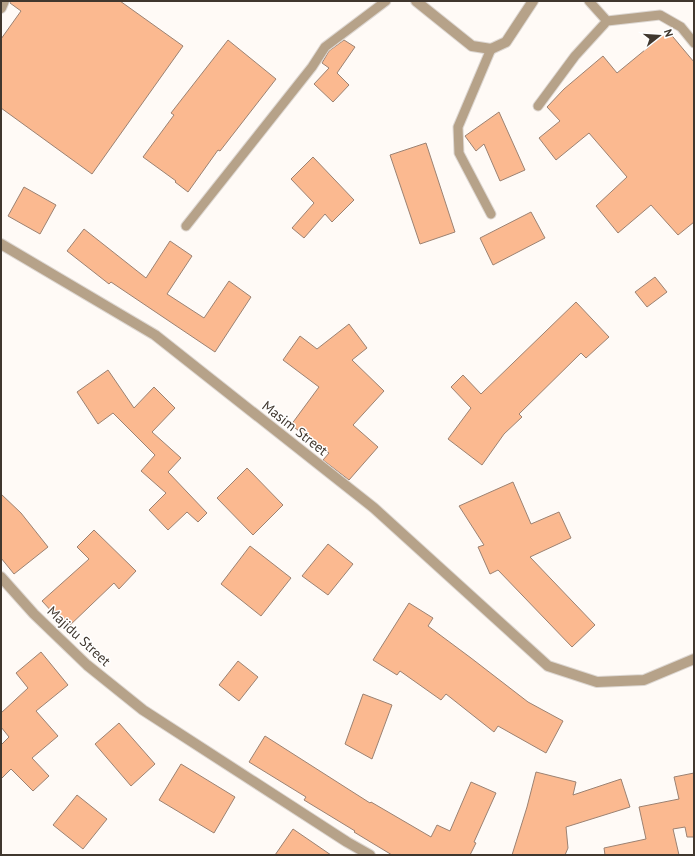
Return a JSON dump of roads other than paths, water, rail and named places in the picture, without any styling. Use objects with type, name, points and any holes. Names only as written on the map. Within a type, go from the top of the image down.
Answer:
[{"type":"street","points":[[1,8],[4,1]]},
{"type":"street","points":[[416,1],[472,46],[492,49],[506,42],[533,1]]},
{"type":"street","name":"Masim Street","points":[[1,244],[155,335],[374,508],[548,666],[597,682],[644,680],[694,659]]},
{"type":"street","name":"Majidu Street","points":[[1,576],[34,614],[87,665],[143,710],[347,842],[370,855]]},
{"type":"lane","points":[[186,226],[312,67],[325,47],[386,1]]},
{"type":"lane","points":[[589,1],[607,21]]},
{"type":"lane","points":[[538,106],[576,56],[607,21],[660,15],[682,27],[694,43]]},
{"type":"lane","points":[[491,214],[459,153],[458,127],[492,49]]}]
